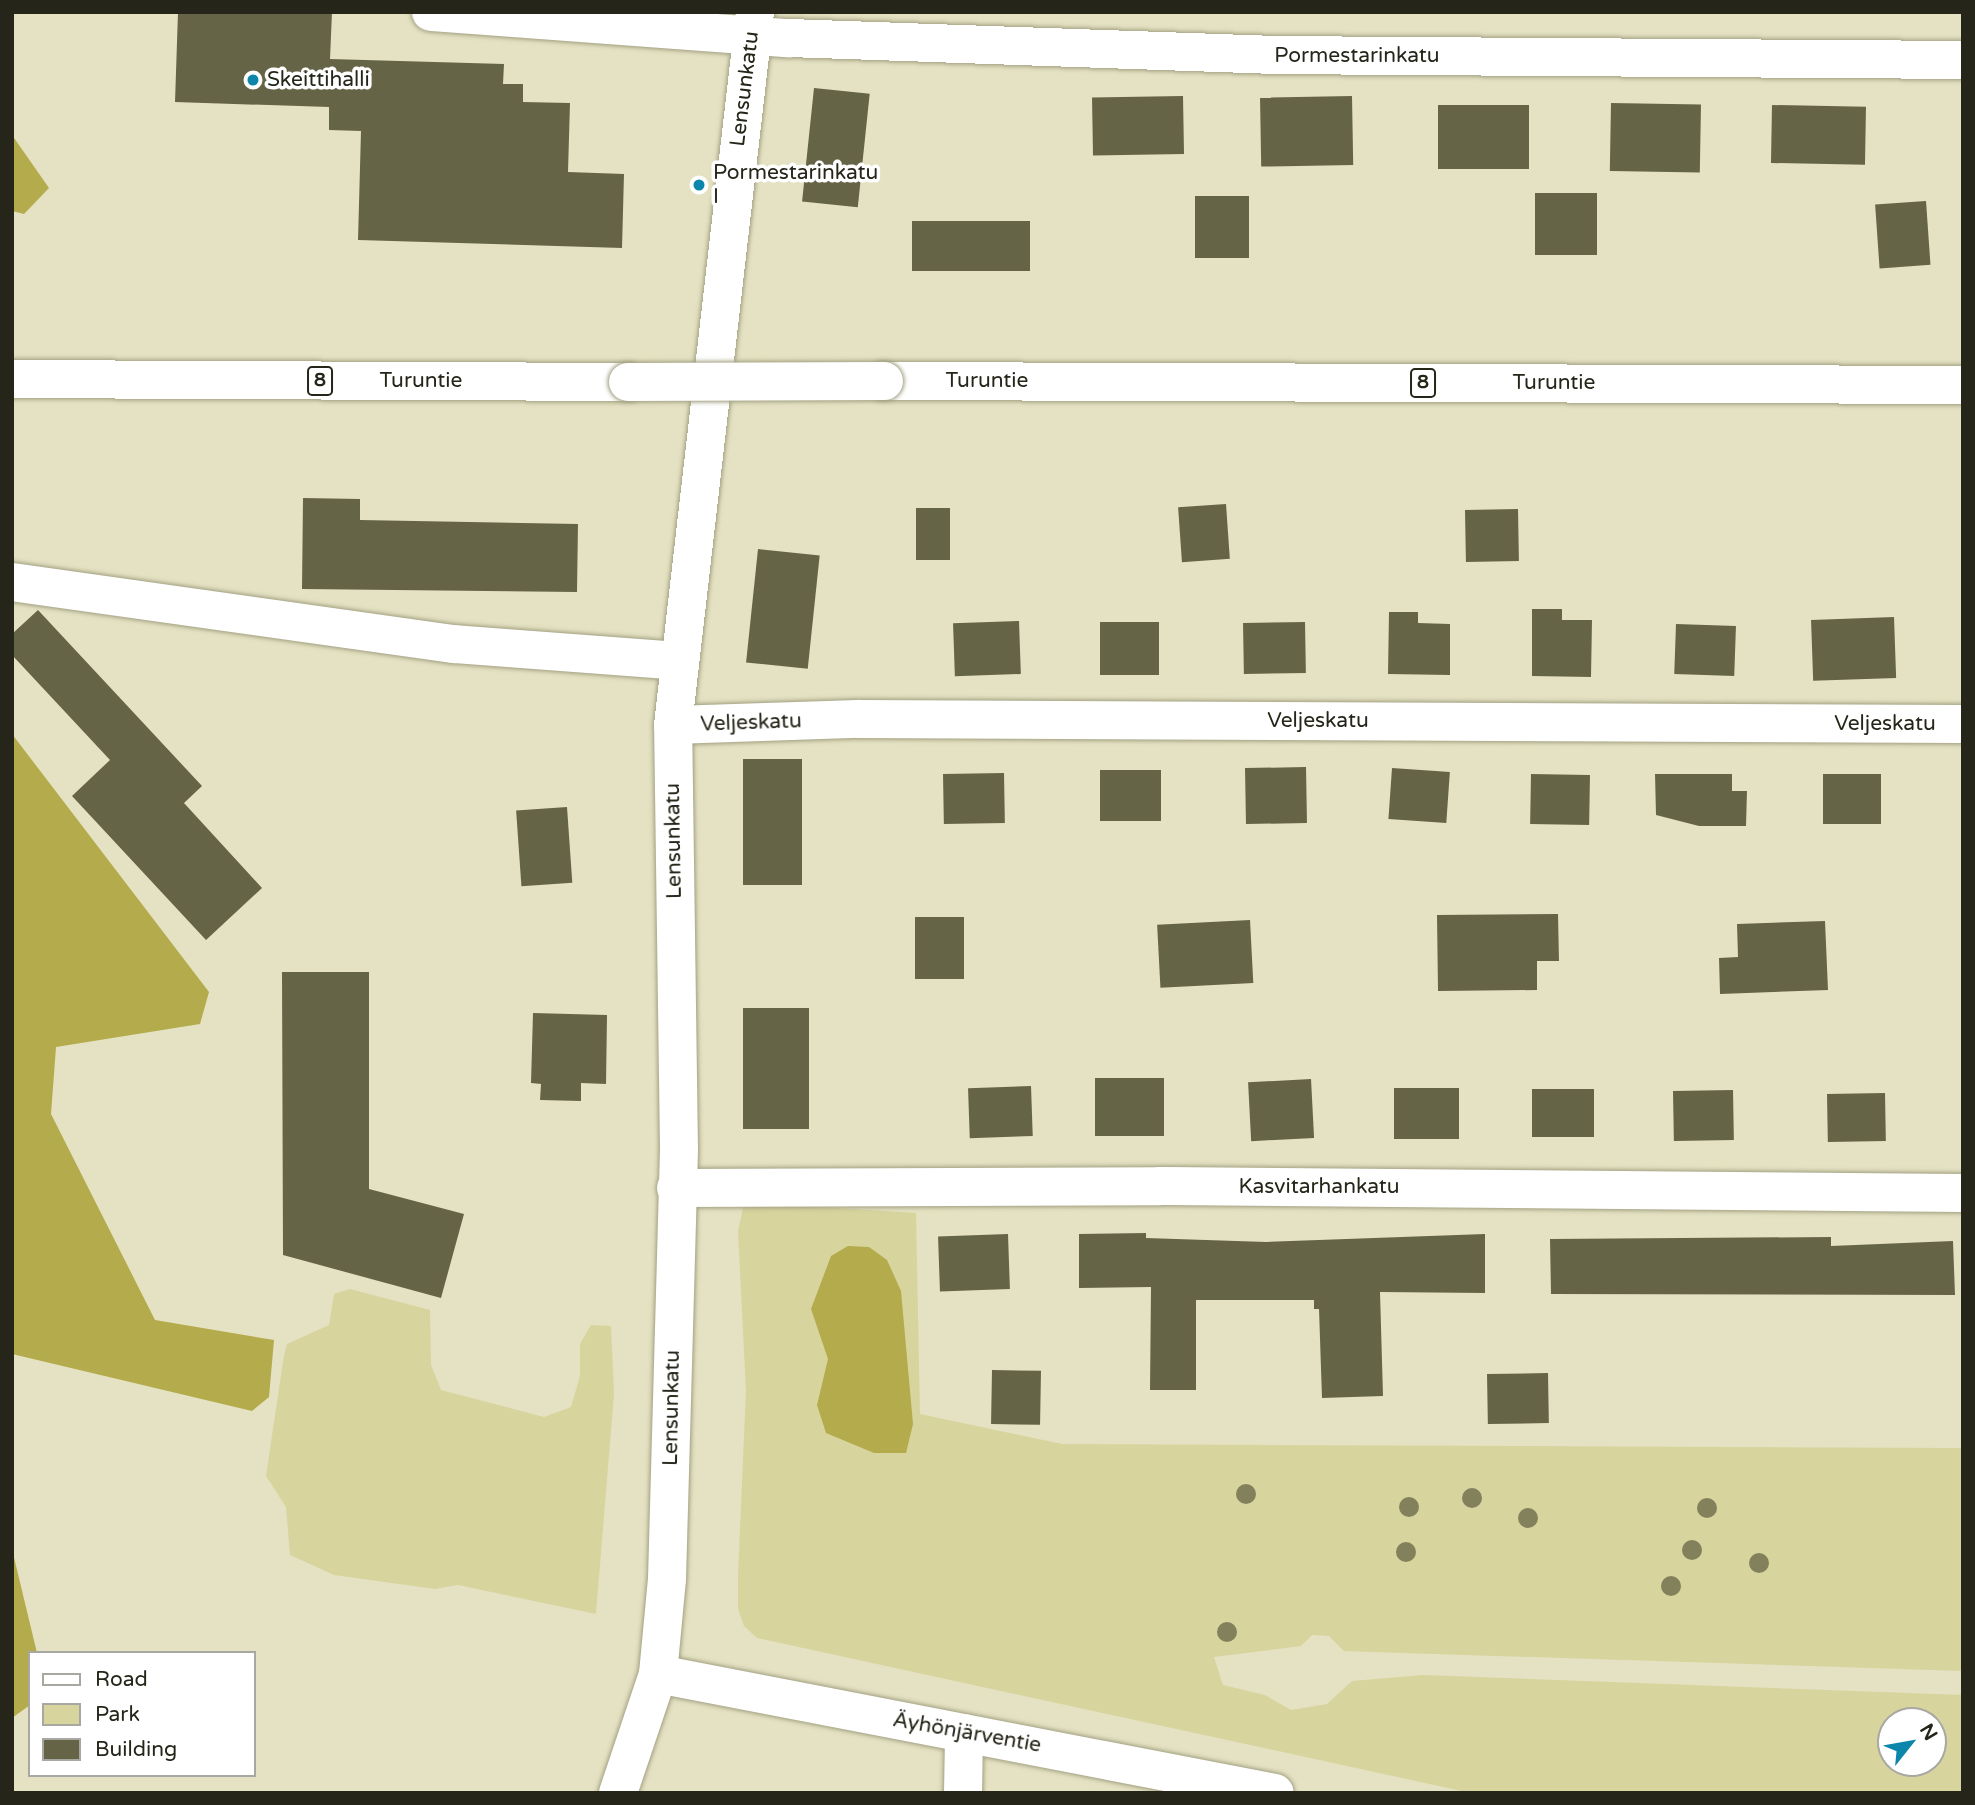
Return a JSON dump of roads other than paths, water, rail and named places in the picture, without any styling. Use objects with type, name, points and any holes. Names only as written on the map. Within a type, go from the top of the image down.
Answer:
[{"type":"main road","name":"Pormestarinkatu","points":[[431,12],[572,21],[753,24],[1271,55],[1963,60]]},
{"type":"main road","name":"Lensunkatu","points":[[618,1793],[658,1674],[667,1579],[676,1188],[673,724],[753,24]]},
{"type":"main road","name":"Turuntie","points":[[12,379],[1963,385]]},
{"type":"main road","points":[[12,582],[454,644],[679,661]]},
{"type":"main road","name":"Veljeskatu","points":[[673,724],[858,719],[1963,724]]},
{"type":"main road","name":"Kasvitarhankatu","points":[[676,1188],[1160,1186],[1963,1193]]},
{"type":"main road","name":"Äyhönjärventie","points":[[658,1674],[1275,1793]]},
{"type":"main road","points":[[963,1793],[964,1733]]},
{"type":"place","name":"Skeittihalli","points":[[253,80]]},
{"type":"place","name":"Pormestarinkatu I","points":[[699,185]]}]
